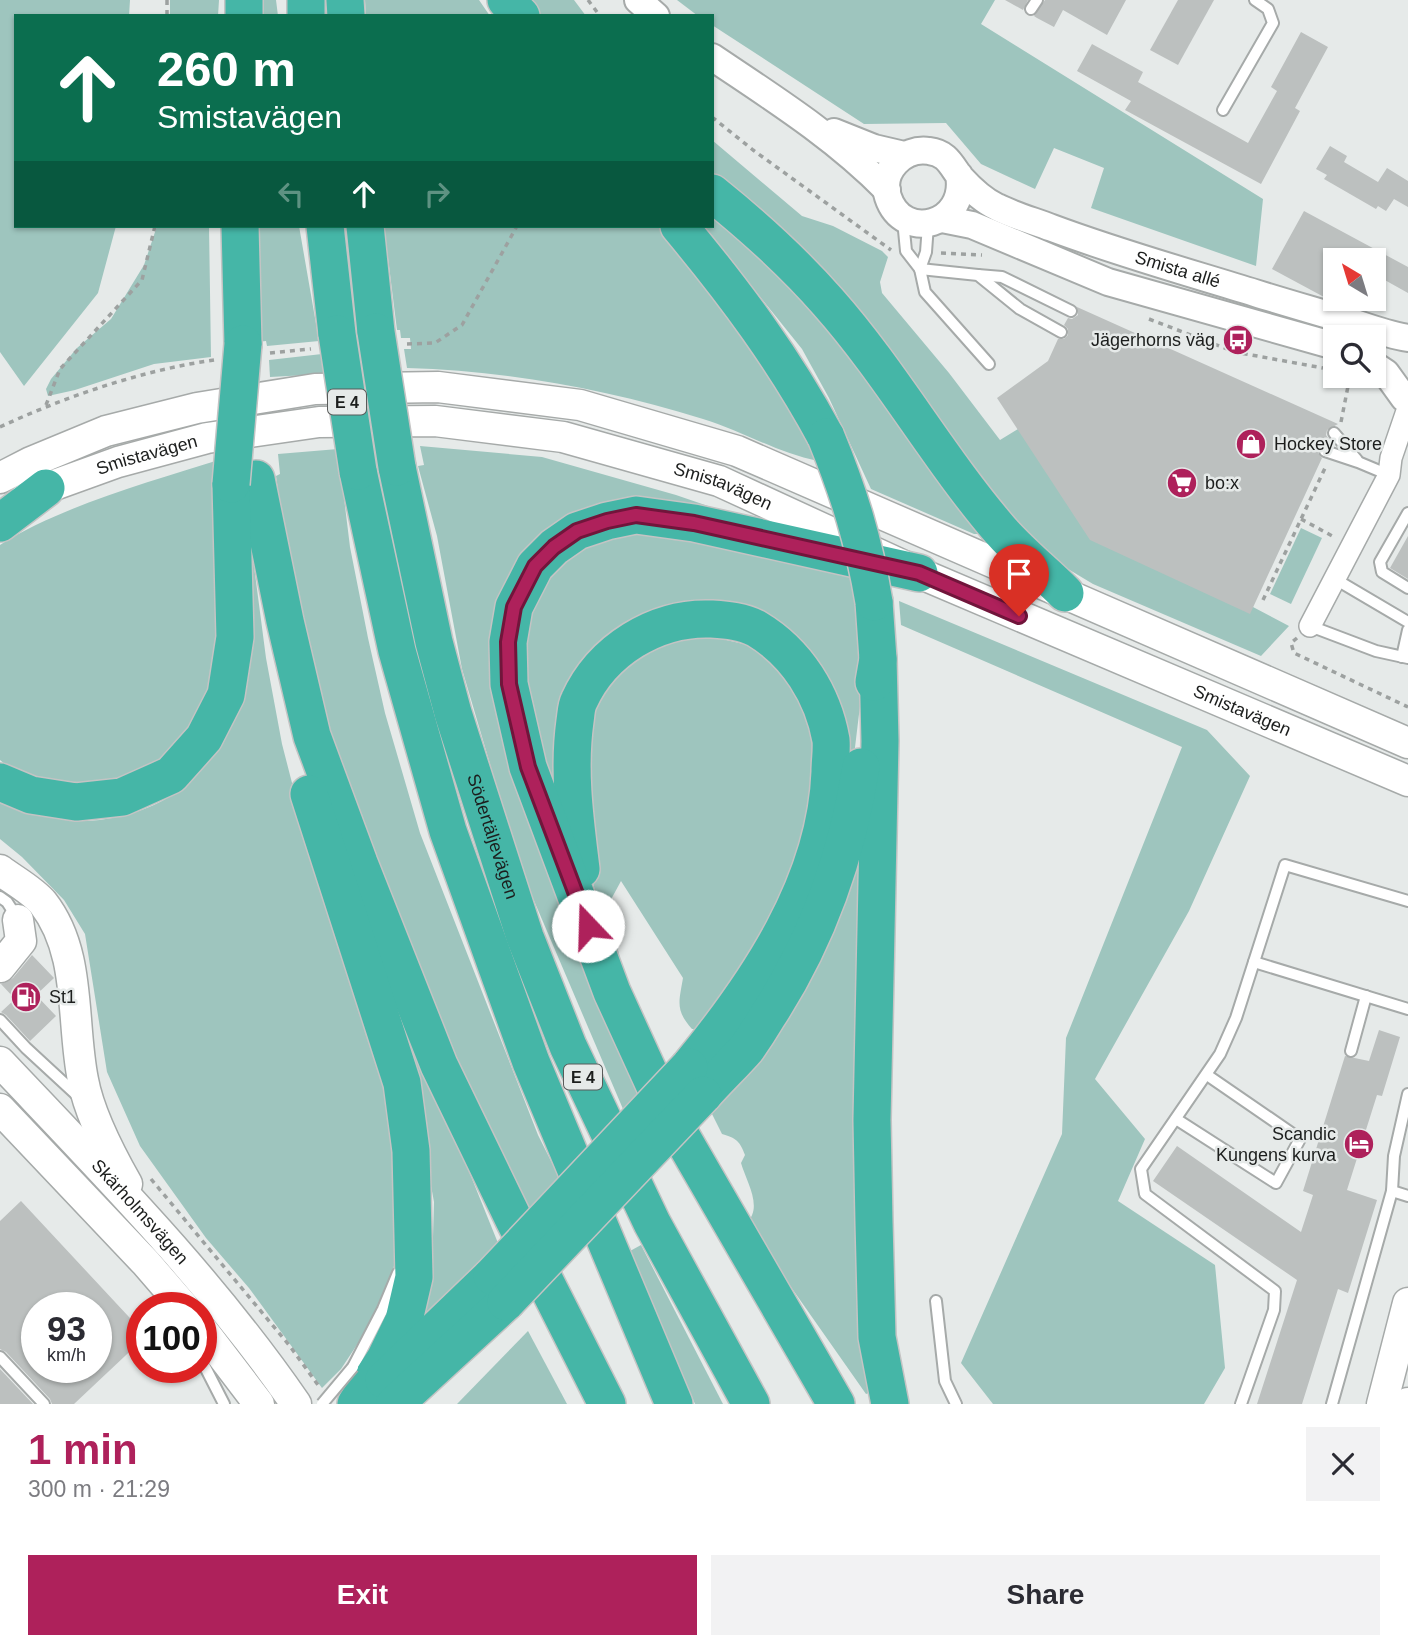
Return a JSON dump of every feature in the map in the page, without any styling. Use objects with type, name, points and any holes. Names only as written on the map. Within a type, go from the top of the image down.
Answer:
[{"type":"highway","points":[[506,0],[518,14]]},
{"type":"highway","points":[[714,194],[828,301],[881,369],[960,480],[1002,532],[1065,593]]},
{"type":"highway","points":[[0,782],[31,796],[76,802],[122,797],[171,775],[204,738],[226,695],[235,637],[243,482],[244,352],[240,228]]},
{"type":"highway","name":"E 4","points":[[325,228],[327,341],[397,651],[448,831],[531,1062],[674,1404]]},
{"type":"highway","name":"Södertäljevägen","points":[[365,228],[386,338],[397,467],[434,642],[453,713],[525,937],[568,1045],[652,1223],[751,1404]]},
{"type":"highway","points":[[681,228],[762,331],[797,384],[848,489],[866,552],[874,602],[880,741],[872,1119],[877,1337],[890,1404]]},
{"type":"highway","points":[[243,482],[268,592],[295,745],[402,1083],[411,1151],[414,1277],[404,1320],[384,1359],[340,1402]]},
{"type":"highway","points":[[243,482],[285,621],[312,736],[359,863],[439,1065],[607,1404]]},
{"type":"highway","points":[[0,523],[46,488]]},
{"type":"highway","points":[[836,1404],[664,1108],[612,992],[528,767],[509,684],[508,642],[514,607],[535,566],[554,547],[577,531],[636,515],[694,523],[919,573]]},
{"type":"highway","points":[[588,926],[572,797],[572,741],[578,702],[600,670],[624,645],[655,628],[690,618],[727,620],[755,628],[786,653],[806,675],[822,706],[831,742],[829,800],[816,853],[789,922],[758,976],[724,1024],[696,1081]]},
{"type":"highway","points":[[395,1404],[499,1289],[696,1081],[748,1046],[783,993],[810,938],[837,867],[855,807],[878,659]]},
{"type":"highway","points":[[741,1238],[811,1332],[858,1404]]},
{"type":"highway","points":[[340,1402],[499,1289]]},
{"type":"highway","points":[[414,1404],[499,1289]]},
{"type":"main road","name":"Smistavägen","points":[[0,478],[106,431],[197,408],[315,389],[438,387],[580,405],[737,451],[1408,743]]},
{"type":"main road","name":"Smistavägen","points":[[0,511],[46,488],[118,462],[207,438],[318,422],[435,421],[563,437],[719,481],[919,573],[1408,781]]},
{"type":"main road","points":[[1,878],[42,902],[64,940],[83,1079],[90,1107],[121,1174],[149,1220]]},
{"type":"main road","points":[[0,967],[21,941],[18,920]]},
{"type":"main road","name":"Skärholmsvägen","points":[[0,1062],[149,1220],[239,1326],[296,1404]]},
{"type":"main road","name":"Skärholmsvägen","points":[[0,1109],[171,1292]]},
{"type":"main road","points":[[0,1138],[30,1164],[95,1210]]},
{"type":"main road","points":[[1382,1404],[1408,1303]]},
{"type":"main road","points":[[217,1349],[259,1404]]},
{"type":"street","points":[[638,0],[654,14]]},
{"type":"street","name":"Smista allé","points":[[714,58],[810,122],[887,190],[893,209],[915,223],[935,221],[972,225],[1108,282],[1323,343]]},
{"type":"street","name":"Smista allé","points":[[810,122],[874,148],[904,155],[918,150],[944,155],[959,175],[995,206],[1109,249],[1408,338]]},
{"type":"street","points":[[887,190],[888,177],[894,165],[904,155]]},
{"type":"street","points":[[935,221],[952,211],[959,198],[959,175]]},
{"type":"street","points":[[1310,626],[1389,475],[1391,458],[1406,407],[1403,385],[1408,368]]},
{"type":"street","points":[[1386,373],[1406,407]]},
{"type":"street","points":[[1389,475],[1408,459]]},
{"type":"lane","points":[[1223,110],[1273,23],[1268,9],[1255,0]]},
{"type":"lane","points":[[903,217],[906,251],[920,270],[925,292],[989,364]]},
{"type":"lane","points":[[920,270],[935,221]]},
{"type":"lane","points":[[920,270],[1002,277],[1071,311]]},
{"type":"lane","points":[[978,275],[1020,309],[1061,332]]},
{"type":"lane","points":[[1336,435],[1358,462]]},
{"type":"lane","points":[[1328,452],[1389,475]]},
{"type":"lane","points":[[1408,513],[1380,562],[1382,572],[1408,588]]},
{"type":"lane","points":[[1335,579],[1408,622]]},
{"type":"lane","points":[[1310,626],[1376,651],[1405,658],[1408,630]]},
{"type":"lane","points":[[1241,1404],[1274,1310],[1275,1291],[1145,1194],[1141,1169],[1208,1075],[1236,1018],[1285,865],[1408,901]]},
{"type":"lane","points":[[1,878],[7,902],[18,920]]},
{"type":"lane","points":[[1254,962],[1408,1009]]},
{"type":"lane","points":[[1351,1051],[1366,996]]},
{"type":"lane","points":[[0,1020],[90,1107]]},
{"type":"lane","points":[[1176,1119],[1276,1183],[1300,1139],[1208,1075]]},
{"type":"lane","points":[[1332,1404],[1392,1191],[1394,1156],[1408,1094]]},
{"type":"lane","points":[[1392,1191],[1408,1196]]},
{"type":"lane","points":[[340,1402],[353,1367],[383,1309],[414,1235]]},
{"type":"lane","points":[[146,1263],[162,1292]]},
{"type":"lane","points":[[936,1301],[945,1381],[956,1404]]},
{"type":"lane","points":[[0,1357],[44,1404]]},
{"type":"lane","points":[[213,1383],[224,1404]]},
{"type":"path","points":[[46,405],[60,369],[142,280],[155,228]]},
{"type":"path","points":[[386,338],[435,343],[462,325],[516,228]]},
{"type":"path","points":[[0,427],[46,405],[179,365],[244,352],[327,341]]},
{"type":"path","points":[[1336,435],[1347,388]]},
{"type":"path","points":[[1263,600],[1301,519],[1328,452]]},
{"type":"path","points":[[1301,519],[1353,547]]},
{"type":"path","points":[[1310,626],[1291,643],[1294,653],[1408,707]]},
{"type":"path","points":[[150,1177],[289,1345],[340,1402]]},
{"type":"green space","points":[[0,0],[130,0],[129,14],[14,14],[14,228],[115,228],[98,293],[24,386],[0,352]]},
{"type":"green space","points":[[170,0],[219,0],[218,14],[170,14]]},
{"type":"green space","points":[[252,0],[276,0],[278,14],[251,14]]},
{"type":"green space","points":[[365,0],[479,0],[489,14],[366,14]]},
{"type":"green space","points":[[527,0],[574,0],[584,14],[538,14]]},
{"type":"green space","points":[[677,0],[995,0],[981,24],[1263,199],[1256,266],[1091,208],[1104,168],[1054,148],[1035,189],[981,164],[946,123],[864,124],[714,26],[714,14],[695,14]]},
{"type":"green space","points":[[714,142],[802,216],[833,226],[882,251],[888,257],[880,282],[882,293],[949,373],[1000,440],[1018,429],[1253,607],[1289,626],[1261,656],[1093,584],[1053,560],[1012,523],[726,186],[714,177]]},
{"type":"green space","points":[[714,216],[827,324],[980,534],[974,534],[871,489],[829,398],[802,349],[705,228],[714,228]]},
{"type":"green space","points":[[156,228],[209,228],[211,357],[154,364],[48,396],[46,389],[51,379],[77,348],[111,319],[144,265]]},
{"type":"green space","points":[[250,228],[299,228],[319,341],[267,346],[266,341],[257,342]]},
{"type":"green space","points":[[384,228],[665,228],[770,365],[818,461],[789,453],[703,419],[593,390],[482,373],[407,368],[404,349],[411,349],[410,338],[401,338],[400,330],[397,330]]},
{"type":"green space","points":[[322,354],[325,374],[270,377],[269,360]]},
{"type":"green space","points":[[420,446],[542,457],[676,495],[740,517],[595,515],[502,617],[645,1095],[626,1116],[532,896],[495,781],[462,669],[437,536],[418,466],[424,465]]},
{"type":"green space","points":[[338,449],[350,547],[368,638],[385,713],[420,833],[538,1135],[562,1183],[528,1219],[500,1176],[360,844],[295,609],[276,476],[280,474],[278,454]]},
{"type":"green space","points":[[222,459],[219,645],[207,697],[194,726],[158,770],[64,791],[6,765],[0,760],[0,545],[79,506]]},
{"type":"green space","points":[[1301,528],[1322,538],[1291,604],[1270,594]]},
{"type":"green space","points":[[646,532],[855,569],[862,689],[850,789],[845,750],[743,612],[592,660],[561,826],[528,731],[524,619],[539,588],[560,562],[588,543],[612,536]]},
{"type":"green space","points":[[246,551],[252,551],[266,658],[282,744],[300,814],[396,1108],[398,1249],[388,1291],[374,1319],[341,1369],[322,1388],[249,1288],[206,1238],[140,1146],[107,1072],[85,934],[64,900],[22,857],[0,839],[0,796],[53,817],[88,821],[118,817],[161,802],[197,772],[210,756]]},
{"type":"green space","points":[[899,601],[1207,730],[1250,776],[1189,911],[1095,1079],[1145,1139],[1118,1201],[1215,1265],[1225,1368],[1204,1404],[993,1404],[961,1363],[1062,1134],[1066,1038],[1182,747],[901,625]]},
{"type":"green space","points":[[696,638],[722,639],[748,645],[771,657],[806,703],[817,766],[801,845],[777,907],[742,970],[702,1029],[692,1029],[683,1016],[680,1000],[683,978],[621,881],[608,905],[624,977],[602,926],[593,882],[588,724],[621,671],[640,656],[667,643]]},
{"type":"green space","points":[[867,799],[869,1393],[866,1394],[746,1223],[754,1210],[754,1202],[741,1163],[745,1155],[737,1141],[722,1134],[712,1114],[748,1074],[791,1006]]},
{"type":"green space","points":[[348,872],[500,1248],[420,1325],[432,1272],[434,1202],[421,1131]]},
{"type":"green space","points":[[641,1245],[723,1404],[695,1404],[630,1251]]},
{"type":"green space","points":[[528,1331],[567,1404],[457,1404]]},
{"type":"building","points":[[1005,0],[1028,0],[1023,10]]},
{"type":"building","points":[[1045,0],[1126,0],[1107,35],[1063,10],[1054,27],[1037,18],[1034,16]]},
{"type":"building","points":[[1178,0],[1214,0],[1178,65],[1150,50]]},
{"type":"building","points":[[1301,32],[1328,47],[1295,108],[1300,111],[1261,184],[1125,110],[1131,101],[1077,71],[1092,44],[1143,72],[1138,82],[1248,143],[1277,91],[1271,87]]},
{"type":"building","points":[[1330,146],[1347,156],[1344,162],[1378,182],[1387,168],[1408,181],[1408,207],[1394,199],[1386,211],[1378,206],[1376,209],[1324,179],[1327,175],[1316,169]]},
{"type":"building","points":[[1304,211],[1373,248],[1323,248],[1323,296],[1272,269]]},
{"type":"building","points":[[1386,255],[1408,267],[1408,293],[1386,281]]},
{"type":"building","name":"bo:x","points":[[1077,307],[1338,424],[1327,430],[1329,444],[1318,448],[1322,458],[1250,614],[1090,540],[997,398],[1048,361],[1058,339],[1064,339],[1068,335],[1068,329],[1064,325],[1068,318],[1072,319],[1078,315]]},
{"type":"building","points":[[1408,536],[1408,579],[1390,568]]},
{"type":"building","name":"St1","points":[[32,955],[54,978],[36,995],[56,1016],[30,1041],[1,1012],[15,999],[1,984],[13,978]]},
{"type":"building","points":[[1379,1030],[1400,1037],[1382,1096],[1377,1095],[1347,1190],[1377,1200],[1348,1293],[1338,1289],[1302,1404],[1257,1404],[1297,1280],[1153,1181],[1177,1146],[1301,1232],[1313,1195],[1303,1191],[1345,1056],[1369,1061]]},
{"type":"building","points":[[21,1201],[106,1292],[21,1292],[21,1368],[0,1349],[0,1221]]},
{"type":"building","points":[[112,1299],[126,1314],[126,1355],[112,1368]]},
{"type":"building","points":[[0,1369],[33,1404],[0,1404]]},
{"type":"building","points":[[35,1383],[96,1383],[74,1404],[52,1404]]},
{"type":"place","name":"Jägerhorns väg","points":[[1238,340]]},
{"type":"place","name":"Hockey Store","points":[[1251,444]]},
{"type":"place","name":"bo:x","points":[[1182,483]]},
{"type":"place","name":"St1","points":[[26,997]]},
{"type":"place","name":"Scandic Kungens kurva","points":[[1359,1144]]},
{"type":"route","points":[[588,926],[528,767],[509,684],[508,642],[514,607],[535,566],[554,547],[577,531],[636,515],[694,523],[919,573],[1019,616]]}]
